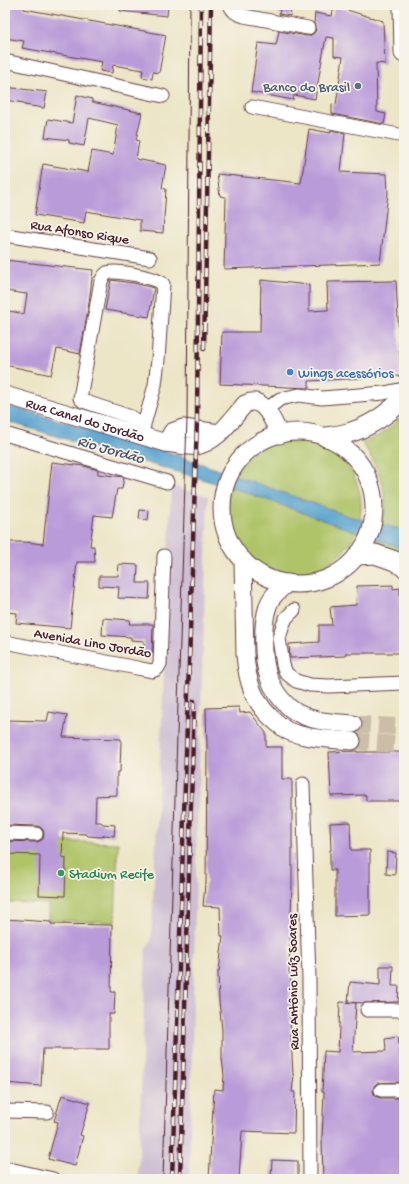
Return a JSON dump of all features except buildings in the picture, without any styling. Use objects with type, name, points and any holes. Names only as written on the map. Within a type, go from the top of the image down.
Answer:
[{"type":"highway","points":[[403,5],[404,53]]},
{"type":"highway","points":[[326,436],[347,434],[366,426],[389,412],[404,398]]},
{"type":"highway","points":[[362,548],[395,561],[404,567]]},
{"type":"main road","name":"Rua Canal do Jordão","points":[[5,395],[142,430],[166,444],[193,446],[208,442],[220,433],[249,402],[259,403],[266,410]]},
{"type":"main road","points":[[266,410],[280,434]]},
{"type":"main road","points":[[301,432],[326,436],[344,446],[359,461],[369,479],[374,499],[374,519],[362,548],[344,569],[327,578],[307,583],[288,583],[271,579],[256,571],[243,560],[227,535],[223,521],[222,506],[224,491],[228,480],[233,469],[241,458],[251,448],[263,440],[280,434],[301,432]]},
{"type":"main road","points":[[243,560],[246,670],[248,680],[259,704],[287,731],[314,738],[352,741]]},
{"type":"main road","points":[[288,583],[276,593],[268,605],[263,628],[266,668],[269,678],[276,692],[290,707],[305,716],[322,722],[354,724]]},
{"type":"street","points":[[230,5],[235,13],[244,16],[308,28]]},
{"type":"street","points":[[5,61],[164,96]]},
{"type":"street","points":[[252,107],[404,136]]},
{"type":"street","name":"Rua Afonso Rique","points":[[5,235],[150,258]]},
{"type":"street","points":[[108,272],[119,272],[159,281],[163,284],[155,385],[142,430],[131,417],[83,401],[80,398],[101,280],[108,272]]},
{"type":"street","points":[[266,410],[280,400],[299,395],[322,398],[384,393],[404,389]]},
{"type":"street","points":[[5,434],[167,482]]},
{"type":"street","name":"Avenida Lino Jordão","points":[[5,642],[132,668],[157,669],[160,664],[164,556]]},
{"type":"street","points":[[294,610],[286,618],[279,638],[283,665],[286,673],[296,681],[310,685],[329,686],[404,683]]},
{"type":"street","name":"Rua Antônio Luíz Soares","points":[[302,784],[309,979],[310,1179]]},
{"type":"street","points":[[5,833],[36,834]]},
{"type":"street","points":[[367,1010],[404,1010]]},
{"type":"street","points":[[381,1090],[404,1090]]},
{"type":"street","points":[[5,1111],[47,1112]]},
{"type":"street","points":[[5,1168],[53,1179]]},
{"type":"shaded area","points":[[171,486],[208,496],[197,827],[189,1179],[138,1179],[146,948],[151,942],[163,697]]},
{"type":"green space","points":[[399,418],[404,504],[404,559],[389,547],[372,543],[380,528],[386,508],[382,481],[369,453],[362,443],[391,427]]},
{"type":"green space","points":[[301,439],[326,447],[337,454],[346,463],[356,480],[360,493],[360,519],[356,532],[346,549],[337,558],[320,568],[307,572],[287,573],[262,565],[251,558],[242,549],[232,532],[228,519],[227,499],[235,474],[242,463],[251,454],[268,444],[281,440]]},
{"type":"green space","name":"Stadium Recife","points":[[5,840],[118,843],[115,922],[48,920],[48,904],[5,902]]},
{"type":"water","name":"Rio Jordão","points":[[5,405],[151,446],[349,516],[404,530],[404,549],[242,491],[5,421]]},
{"type":"tunnel","points":[[353,724],[404,727]]},
{"type":"tunnel","points":[[352,741],[404,745]]},
{"type":"tram line","points":[[163,1179],[187,419],[190,5]]},
{"type":"railway","points":[[172,1179],[197,420],[201,5]]},
{"type":"railway","points":[[204,349],[211,5]]},
{"type":"railway","points":[[180,1179],[194,701]]},
{"type":"place","name":"Banco do Brasil","points":[[358,86]]},
{"type":"place","name":"Wings acessórios","points":[[290,372]]},
{"type":"place","name":"Stadium Recife","points":[[61,873]]}]
